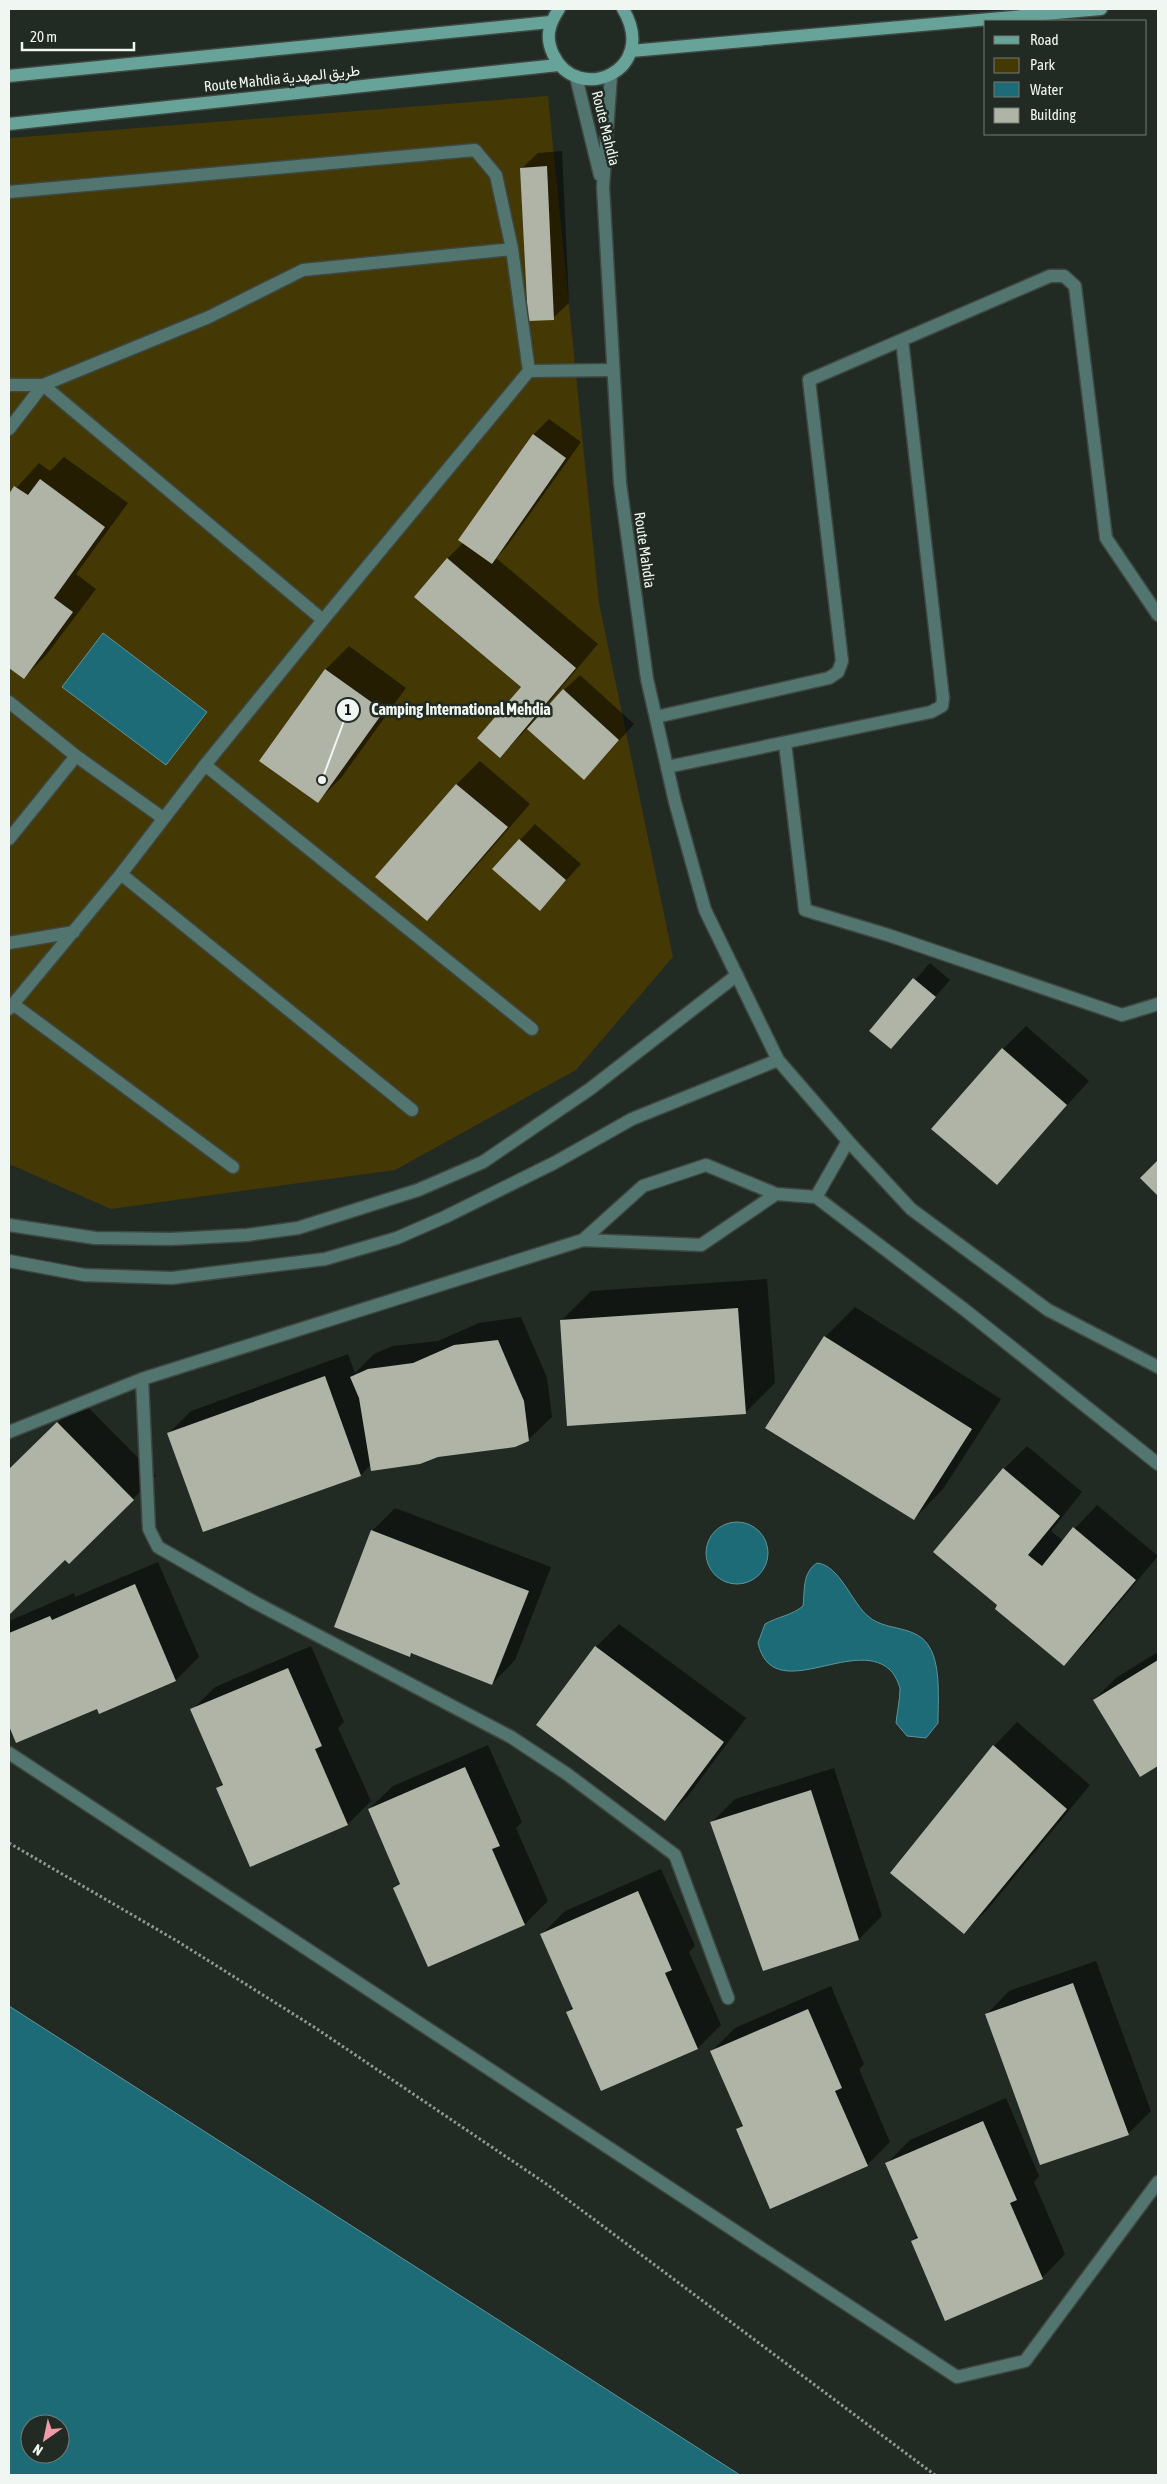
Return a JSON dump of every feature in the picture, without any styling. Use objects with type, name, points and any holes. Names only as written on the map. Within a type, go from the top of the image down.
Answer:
[{"type":"street","points":[[559,9],[550,22],[548,44],[558,65],[576,77],[594,80],[611,75],[624,65],[631,51],[633,30],[623,9],[630,9]]},
{"type":"street","points":[[631,51],[1102,9]]},
{"type":"street","name":"Route Mahdia طريق المهدية","points":[[9,76],[550,22]]},
{"type":"street","name":"Route Mahdia طريق المهدية","points":[[9,124],[558,65]]},
{"type":"street","name":"Route Mahdia","points":[[611,75],[603,187],[620,484],[647,679],[667,767],[705,910],[778,1060],[848,1141],[911,1209],[1048,1310],[1158,1367]]},
{"type":"street","name":"Route Mahdia","points":[[576,77],[603,187]]},
{"type":"street","points":[[9,192],[475,150],[496,176],[512,249],[529,371],[323,620],[205,765],[121,874],[11,1006],[233,1167]]},
{"type":"street","points":[[9,385],[43,385],[209,316],[303,270],[512,249]]},
{"type":"street","points":[[656,717],[829,678],[838,672],[842,661],[809,380],[1050,276],[1064,276],[1075,286],[1106,538],[1158,615]]},
{"type":"street","points":[[667,767],[931,712],[942,706],[943,698],[902,340]]},
{"type":"street","points":[[529,371],[613,370]]},
{"type":"street","points":[[9,429],[43,385]]},
{"type":"street","points":[[43,385],[323,620]]},
{"type":"street","points":[[9,702],[76,756],[163,818]]},
{"type":"street","points":[[785,743],[805,910],[888,935],[1122,1015],[1158,1004]]},
{"type":"street","points":[[9,839],[76,756]]},
{"type":"street","points":[[205,765],[532,1029]]},
{"type":"street","points":[[121,874],[412,1110]]},
{"type":"street","points":[[9,943],[74,932]]},
{"type":"street","points":[[9,1225],[94,1238],[171,1240],[247,1235],[298,1228],[418,1190],[483,1162],[590,1090],[737,975]]},
{"type":"street","points":[[9,1261],[84,1275],[172,1278],[324,1259],[397,1238],[445,1217],[554,1163],[632,1119],[778,1060]]},
{"type":"street","points":[[816,1197],[848,1141]]},
{"type":"street","points":[[583,1240],[643,1186],[706,1165],[776,1194],[816,1197],[965,1310],[1158,1464]]},
{"type":"street","points":[[9,1432],[142,1379],[583,1240],[701,1245],[776,1194]]},
{"type":"street","points":[[142,1379],[149,1529],[158,1547],[254,1602],[511,1737],[675,1855],[728,1998]]},
{"type":"street","points":[[9,1753],[957,2377],[1025,2361],[1158,2182]]},
{"type":"path","points":[[9,1843],[177,1941],[314,2027],[548,2185],[935,2475]]},
{"type":"green space","points":[[548,96],[599,603],[673,957],[576,1070],[395,1170],[111,1209],[9,1164],[9,138]]},
{"type":"water","points":[[103,633],[207,712],[166,765],[62,687]]},
{"type":"water","points":[[737,1522],[749,1525],[759,1531],[765,1541],[768,1553],[765,1565],[759,1575],[749,1581],[737,1584],[725,1581],[715,1575],[709,1565],[706,1553],[709,1541],[715,1531],[725,1525]]},
{"type":"water","points":[[817,1563],[825,1565],[832,1570],[869,1617],[884,1625],[918,1635],[930,1648],[934,1656],[937,1674],[938,1723],[926,1738],[907,1736],[896,1723],[900,1693],[899,1684],[889,1669],[873,1661],[855,1660],[796,1671],[780,1670],[766,1661],[758,1643],[765,1624],[795,1612],[803,1606],[807,1577],[812,1567]]},
{"type":"water","points":[[9,2006],[740,2475],[9,2475]]},
{"type":"building","points":[[547,166],[554,320],[528,321],[520,168]]},
{"type":"building","points":[[533,434],[566,458],[492,564],[458,540]]},
{"type":"building","points":[[40,479],[105,527],[54,598],[73,612],[24,679],[9,668],[9,494],[14,486],[28,495]]},
{"type":"building","points":[[447,558],[576,668],[500,758],[477,738],[521,687],[414,597]]},
{"type":"building","points":[[325,669],[384,711],[318,803],[259,761]]},
{"type":"building","points":[[563,689],[619,740],[584,780],[527,729]]},
{"type":"building","points":[[456,784],[508,827],[427,921],[375,877]]},
{"type":"building","points":[[519,839],[566,880],[540,911],[492,869]]},
{"type":"building","points":[[913,978],[936,997],[891,1049],[869,1031]]},
{"type":"building","points":[[1002,1048],[1067,1105],[997,1185],[931,1129]]},
{"type":"building","points":[[1158,1160],[1158,1196],[1140,1178]]},
{"type":"building","points":[[738,1308],[746,1414],[567,1426],[560,1320]]},
{"type":"building","points":[[824,1336],[972,1429],[914,1520],[765,1428]]},
{"type":"building","points":[[498,1340],[524,1401],[529,1441],[515,1447],[438,1457],[420,1464],[371,1471],[359,1398],[350,1377],[368,1369],[413,1363],[454,1345]]},
{"type":"building","points":[[325,1376],[361,1476],[203,1532],[167,1433]]},
{"type":"building","points":[[57,1422],[134,1500],[69,1564],[65,1560],[9,1615],[9,1469]]},
{"type":"building","points":[[1003,1468],[1060,1516],[1028,1555],[1042,1566],[1073,1527],[1136,1580],[1064,1666],[995,1609],[997,1605],[933,1552]]},
{"type":"building","points":[[371,1530],[529,1591],[492,1685],[411,1653],[410,1657],[334,1627]]},
{"type":"building","points":[[135,1584],[176,1681],[99,1714],[97,1709],[16,1743],[9,1726],[9,1633],[50,1616],[52,1620]]},
{"type":"building","points":[[595,1646],[724,1742],[665,1821],[536,1725]]},
{"type":"building","points":[[1158,1660],[1158,1766],[1140,1777],[1093,1700]]},
{"type":"building","points":[[288,1668],[322,1746],[315,1749],[348,1825],[250,1867],[216,1788],[223,1785],[190,1709]]},
{"type":"building","points":[[993,1745],[1067,1809],[964,1934],[890,1873]]},
{"type":"building","points":[[465,1767],[500,1846],[492,1849],[525,1925],[428,1967],[393,1888],[400,1884],[368,1809]]},
{"type":"building","points":[[811,1790],[859,1940],[763,1971],[710,1822]]},
{"type":"building","points":[[638,1891],[672,1970],[665,1973],[698,2049],[601,2091],[566,2012],[573,2009],[540,1934]]},
{"type":"building","points":[[1073,1983],[1129,2135],[1040,2165],[985,2014]]},
{"type":"building","points":[[808,2009],[842,2088],[835,2091],[868,2166],[770,2209],[736,2129],[743,2126],[710,2051]]},
{"type":"building","points":[[983,2121],[1017,2200],[1010,2203],[1043,2279],[945,2321],[911,2241],[918,2238],[885,2163]]},
{"type":"place","name":"Camping International Mehdia","points":[[322,780]]}]
